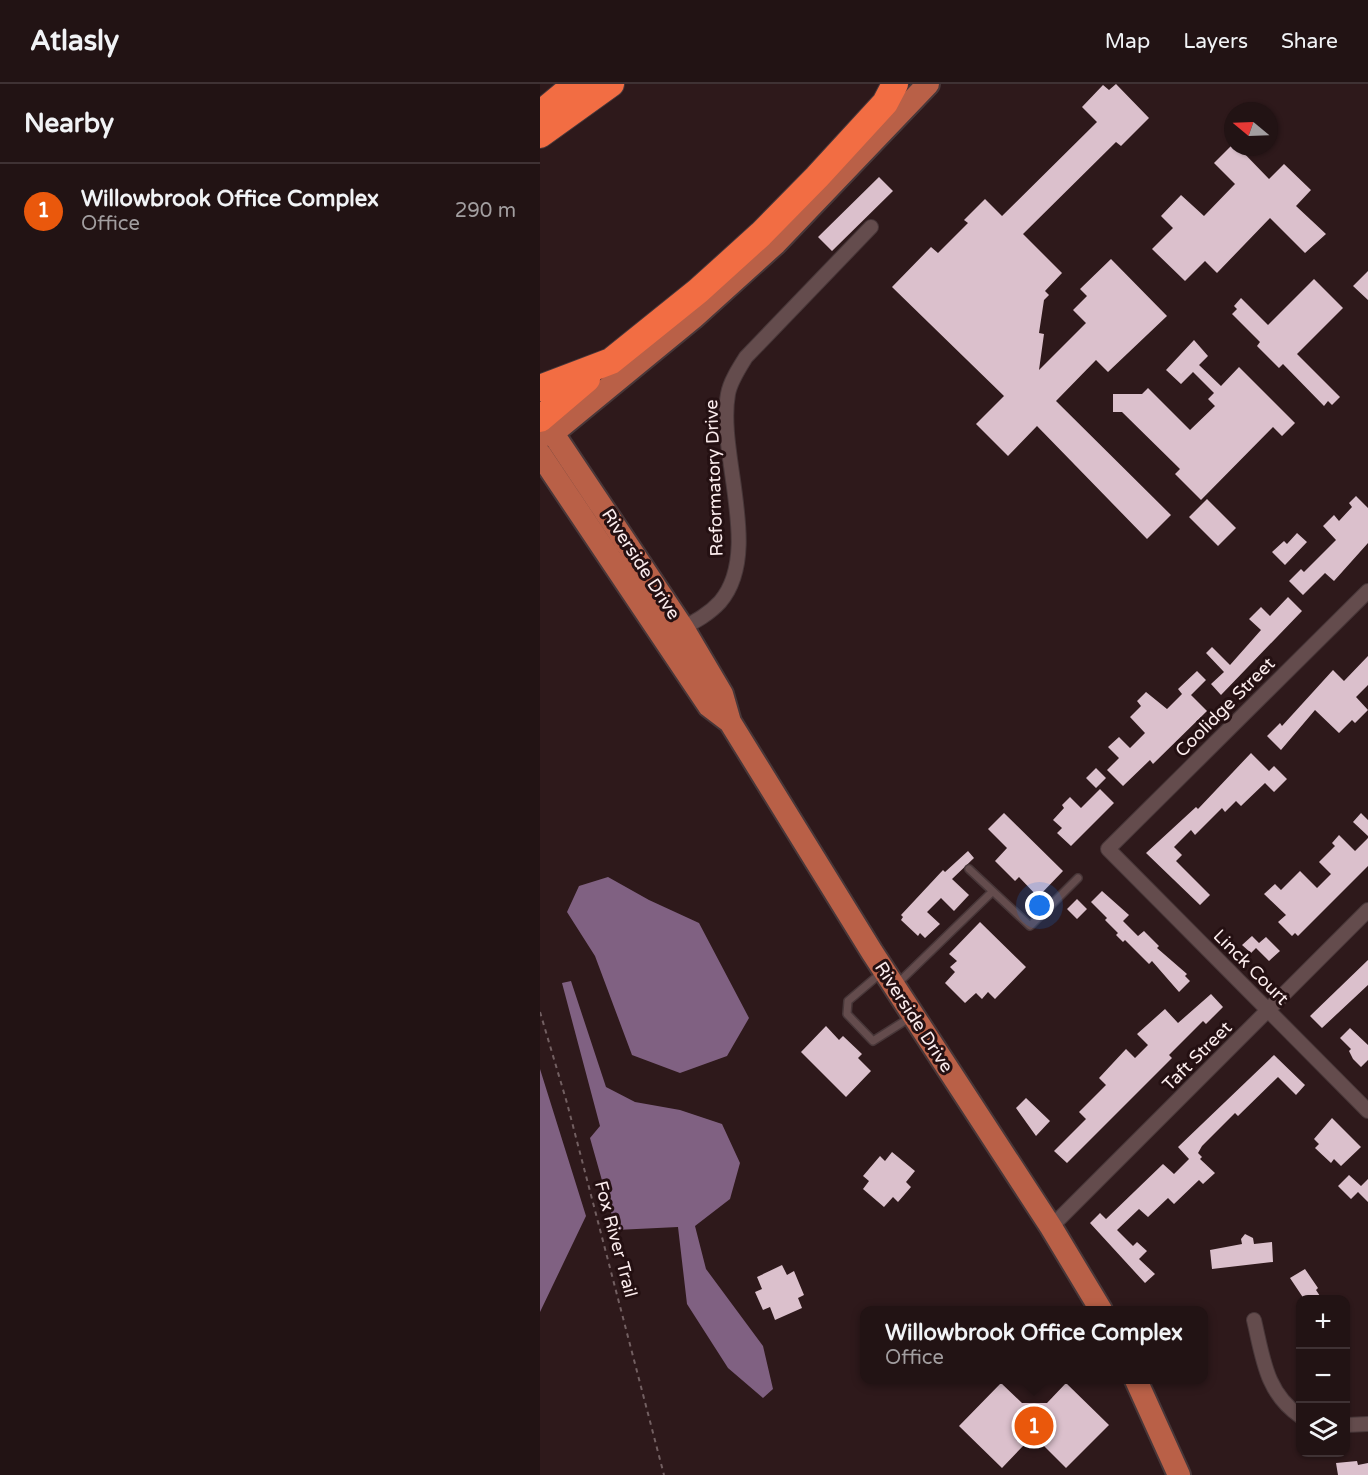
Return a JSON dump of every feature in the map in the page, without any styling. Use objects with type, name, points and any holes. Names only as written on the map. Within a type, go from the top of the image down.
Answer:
[{"type":"highway","points":[[540,114],[576,84]]},
{"type":"highway","points":[[540,135],[611,84]]},
{"type":"highway","points":[[543,424],[611,360],[698,291],[761,234],[873,117],[885,103],[895,84]]},
{"type":"highway","points":[[540,388],[611,360]]},
{"type":"main road","points":[[543,424],[693,318],[776,243],[845,174],[928,84]]},
{"type":"main road","name":"Riverside Drive","points":[[543,424],[673,633],[709,706],[730,722],[913,1016],[1051,1227],[1098,1306]]},
{"type":"main road","name":"Riverside Drive","points":[[540,454],[673,633]]},
{"type":"main road","points":[[1138,1384],[1179,1475]]},
{"type":"street","name":"Reformatory Drive","points":[[673,633],[704,617],[722,600],[733,575],[739,547],[727,421],[728,393],[736,374],[746,357],[871,227]]},
{"type":"street","name":"Coolidge Street","points":[[1108,849],[1368,591]]},
{"type":"street","name":"Linck Court","points":[[1108,849],[1368,1111]]},
{"type":"street","name":"Taft Street","points":[[1051,1227],[1368,910]]},
{"type":"street","points":[[1254,1320],[1267,1376],[1274,1390],[1296,1413]]},
{"type":"street","points":[[1350,1425],[1368,1424]]},
{"type":"lane","points":[[969,869],[1030,926],[1078,878]]},
{"type":"lane","points":[[913,1016],[873,1041],[847,1014],[848,1001],[889,978],[992,892]]},
{"type":"path","name":"Fox River Trail","points":[[540,1012],[567,1103],[664,1475]]},
{"type":"shaded area","points":[[608,877],[649,900],[699,923],[749,1018],[727,1056],[680,1073],[632,1055],[595,956],[567,912],[579,886]]},
{"type":"shaded area","points":[[571,981],[606,1087],[635,1102],[680,1110],[722,1124],[740,1163],[730,1199],[695,1226],[706,1269],[763,1346],[773,1389],[763,1398],[728,1368],[687,1304],[678,1227],[616,1230],[590,1138],[600,1126],[562,983]]},
{"type":"shaded area","points":[[540,1069],[586,1216],[540,1312]]},
{"type":"building","points":[[1116,84],[1149,118],[1121,146],[1116,142],[1023,234],[1062,273],[1045,291],[1049,295],[1044,300],[1039,333],[1044,334],[1039,370],[1086,323],[1073,310],[1087,296],[1080,289],[1111,259],[1167,316],[1108,372],[1096,360],[1056,401],[1171,515],[1147,539],[1037,426],[1008,456],[976,424],[1004,396],[892,287],[931,247],[938,253],[968,223],[964,220],[985,199],[1002,216],[1097,122],[1082,107],[1103,85],[1109,90]]},
{"type":"building","points":[[1224,153],[1224,156],[1247,156],[1269,179],[1284,164],[1311,190],[1296,206],[1326,234],[1305,253],[1270,218],[1217,273],[1205,261],[1185,281],[1152,249],[1173,228],[1161,216],[1181,195],[1204,216],[1235,184],[1214,163]]},
{"type":"building","points":[[879,177],[893,191],[832,251],[818,237]]},
{"type":"building","points":[[1368,271],[1368,300],[1353,286]]},
{"type":"building","points":[[1314,279],[1343,308],[1297,354],[1340,397],[1332,405],[1328,401],[1324,406],[1283,364],[1279,368],[1257,346],[1260,342],[1232,314],[1237,309],[1234,306],[1241,298],[1268,325]]},
{"type":"building","points":[[1194,340],[1208,356],[1199,365],[1221,386],[1239,367],[1295,423],[1282,436],[1273,427],[1201,500],[1175,474],[1180,469],[1122,412],[1113,412],[1113,394],[1142,394],[1148,388],[1190,430],[1215,406],[1208,399],[1214,393],[1193,372],[1181,384],[1166,370]]},
{"type":"building","points":[[1356,496],[1368,508],[1368,543],[1334,581],[1325,573],[1303,595],[1289,581],[1301,569],[1304,572],[1336,540],[1323,526],[1334,515],[1339,521],[1352,507],[1349,503]]},
{"type":"building","points":[[1207,499],[1236,528],[1218,546],[1189,517]]},
{"type":"building","points":[[1297,533],[1307,542],[1285,565],[1272,552],[1284,541],[1287,544]]},
{"type":"building","points":[[1288,597],[1302,611],[1221,695],[1211,684],[1224,672],[1206,653],[1212,647],[1230,665],[1261,630],[1249,619],[1261,607],[1270,616]]},
{"type":"building","points":[[1368,656],[1368,685],[1356,697],[1368,710],[1355,723],[1352,720],[1339,733],[1315,710],[1281,750],[1267,736],[1280,723],[1282,726],[1333,670],[1344,681]]},
{"type":"building","points":[[1197,671],[1206,680],[1191,695],[1207,711],[1153,764],[1150,760],[1123,786],[1107,770],[1119,758],[1108,747],[1119,737],[1130,748],[1145,733],[1130,717],[1141,706],[1137,701],[1146,692],[1167,709],[1182,694],[1178,689]]},
{"type":"building","points":[[1251,753],[1269,771],[1274,766],[1287,779],[1274,792],[1265,783],[1241,806],[1236,801],[1225,812],[1222,808],[1195,835],[1191,830],[1174,847],[1182,855],[1176,861],[1210,895],[1200,905],[1146,853],[1196,807],[1198,809]]},
{"type":"building","points":[[1096,768],[1106,778],[1096,788],[1086,778]]},
{"type":"building","points":[[1100,789],[1114,803],[1071,846],[1057,833],[1062,828],[1053,820],[1070,797],[1081,808]]},
{"type":"building","points":[[1004,813],[1063,871],[1038,897],[1019,877],[1015,881],[995,861],[1007,848],[988,829]]},
{"type":"building","points":[[1361,813],[1368,820],[1368,836],[1353,822]]},
{"type":"building","points":[[1339,835],[1355,851],[1368,838],[1368,866],[1298,936],[1295,933],[1292,936],[1278,922],[1286,915],[1264,894],[1275,884],[1281,890],[1300,871],[1317,888],[1331,874],[1319,862],[1335,846],[1332,843]]},
{"type":"building","points":[[968,851],[974,858],[952,879],[969,895],[954,911],[941,898],[927,912],[940,924],[925,938],[920,933],[918,936],[901,920],[903,917],[901,915],[943,870],[945,872]]},
{"type":"building","points":[[1102,891],[1129,915],[1123,921],[1138,936],[1144,931],[1159,946],[1157,948],[1187,974],[1185,976],[1190,981],[1179,992],[1152,961],[1149,964],[1125,940],[1123,942],[1116,935],[1118,933],[1105,920],[1107,918],[1091,902]]},
{"type":"building","points":[[1077,899],[1087,909],[1077,919],[1067,909]]},
{"type":"building","points":[[980,922],[1026,967],[995,999],[988,992],[982,999],[976,993],[965,1003],[945,983],[955,972],[950,967],[957,961],[949,954]]},
{"type":"building","points":[[1252,936],[1259,943],[1266,937],[1280,951],[1269,961],[1256,948],[1251,953],[1242,945]]},
{"type":"building","points":[[1368,960],[1368,985],[1322,1028],[1310,1016]]},
{"type":"building","points":[[1211,994],[1223,1007],[1206,1024],[1203,1021],[1169,1055],[1172,1058],[1067,1163],[1054,1151],[1086,1119],[1079,1112],[1106,1085],[1099,1078],[1126,1049],[1135,1058],[1148,1045],[1137,1034],[1165,1009],[1178,1023]]},
{"type":"building","points":[[826,1026],[839,1040],[843,1036],[862,1054],[858,1058],[871,1071],[846,1097],[801,1052]]},
{"type":"building","points":[[1350,1028],[1368,1045],[1368,1060],[1361,1067],[1353,1059],[1349,1051],[1351,1049],[1340,1038]]},
{"type":"building","points":[[1274,1055],[1305,1085],[1296,1095],[1278,1077],[1238,1116],[1235,1113],[1202,1146],[1198,1153],[1202,1157],[1200,1159],[1215,1173],[1203,1184],[1199,1180],[1174,1204],[1168,1198],[1148,1217],[1139,1209],[1117,1230],[1133,1246],[1137,1242],[1147,1251],[1139,1259],[1155,1274],[1145,1283],[1090,1223],[1100,1213],[1106,1219],[1163,1164],[1174,1174],[1189,1159],[1178,1147]]},
{"type":"building","points":[[1026,1098],[1050,1121],[1036,1136],[1016,1108]]},
{"type":"building","points":[[1332,1118],[1361,1147],[1341,1166],[1334,1159],[1331,1163],[1315,1148],[1319,1144],[1314,1139]]},
{"type":"building","points":[[892,1152],[915,1171],[906,1182],[911,1187],[898,1202],[893,1197],[884,1207],[863,1189],[869,1181],[863,1176],[880,1156],[885,1161]]},
{"type":"building","points":[[1349,1175],[1361,1186],[1368,1179],[1368,1202],[1358,1192],[1351,1199],[1338,1186]]},
{"type":"building","points":[[1245,1234],[1253,1238],[1254,1244],[1272,1242],[1273,1262],[1212,1269],[1210,1250],[1242,1244],[1241,1239]]},
{"type":"building","points":[[782,1265],[787,1275],[794,1271],[804,1295],[798,1298],[802,1308],[775,1320],[770,1307],[763,1310],[755,1292],[762,1289],[757,1277]]},
{"type":"building","points":[[1305,1269],[1318,1288],[1316,1290],[1319,1295],[1301,1295],[1290,1278]]},
{"type":"building","points":[[1000,1384],[1022,1403],[1047,1403],[1067,1384],[1109,1425],[1066,1468],[1043,1445],[1024,1445],[1002,1468],[959,1426]]},
{"type":"building","points":[[1357,1461],[1358,1465],[1368,1463],[1368,1475],[1338,1475],[1336,1463]]},
{"type":"place","name":"Willowbrook Office Complex","points":[[1034,1426]]}]
